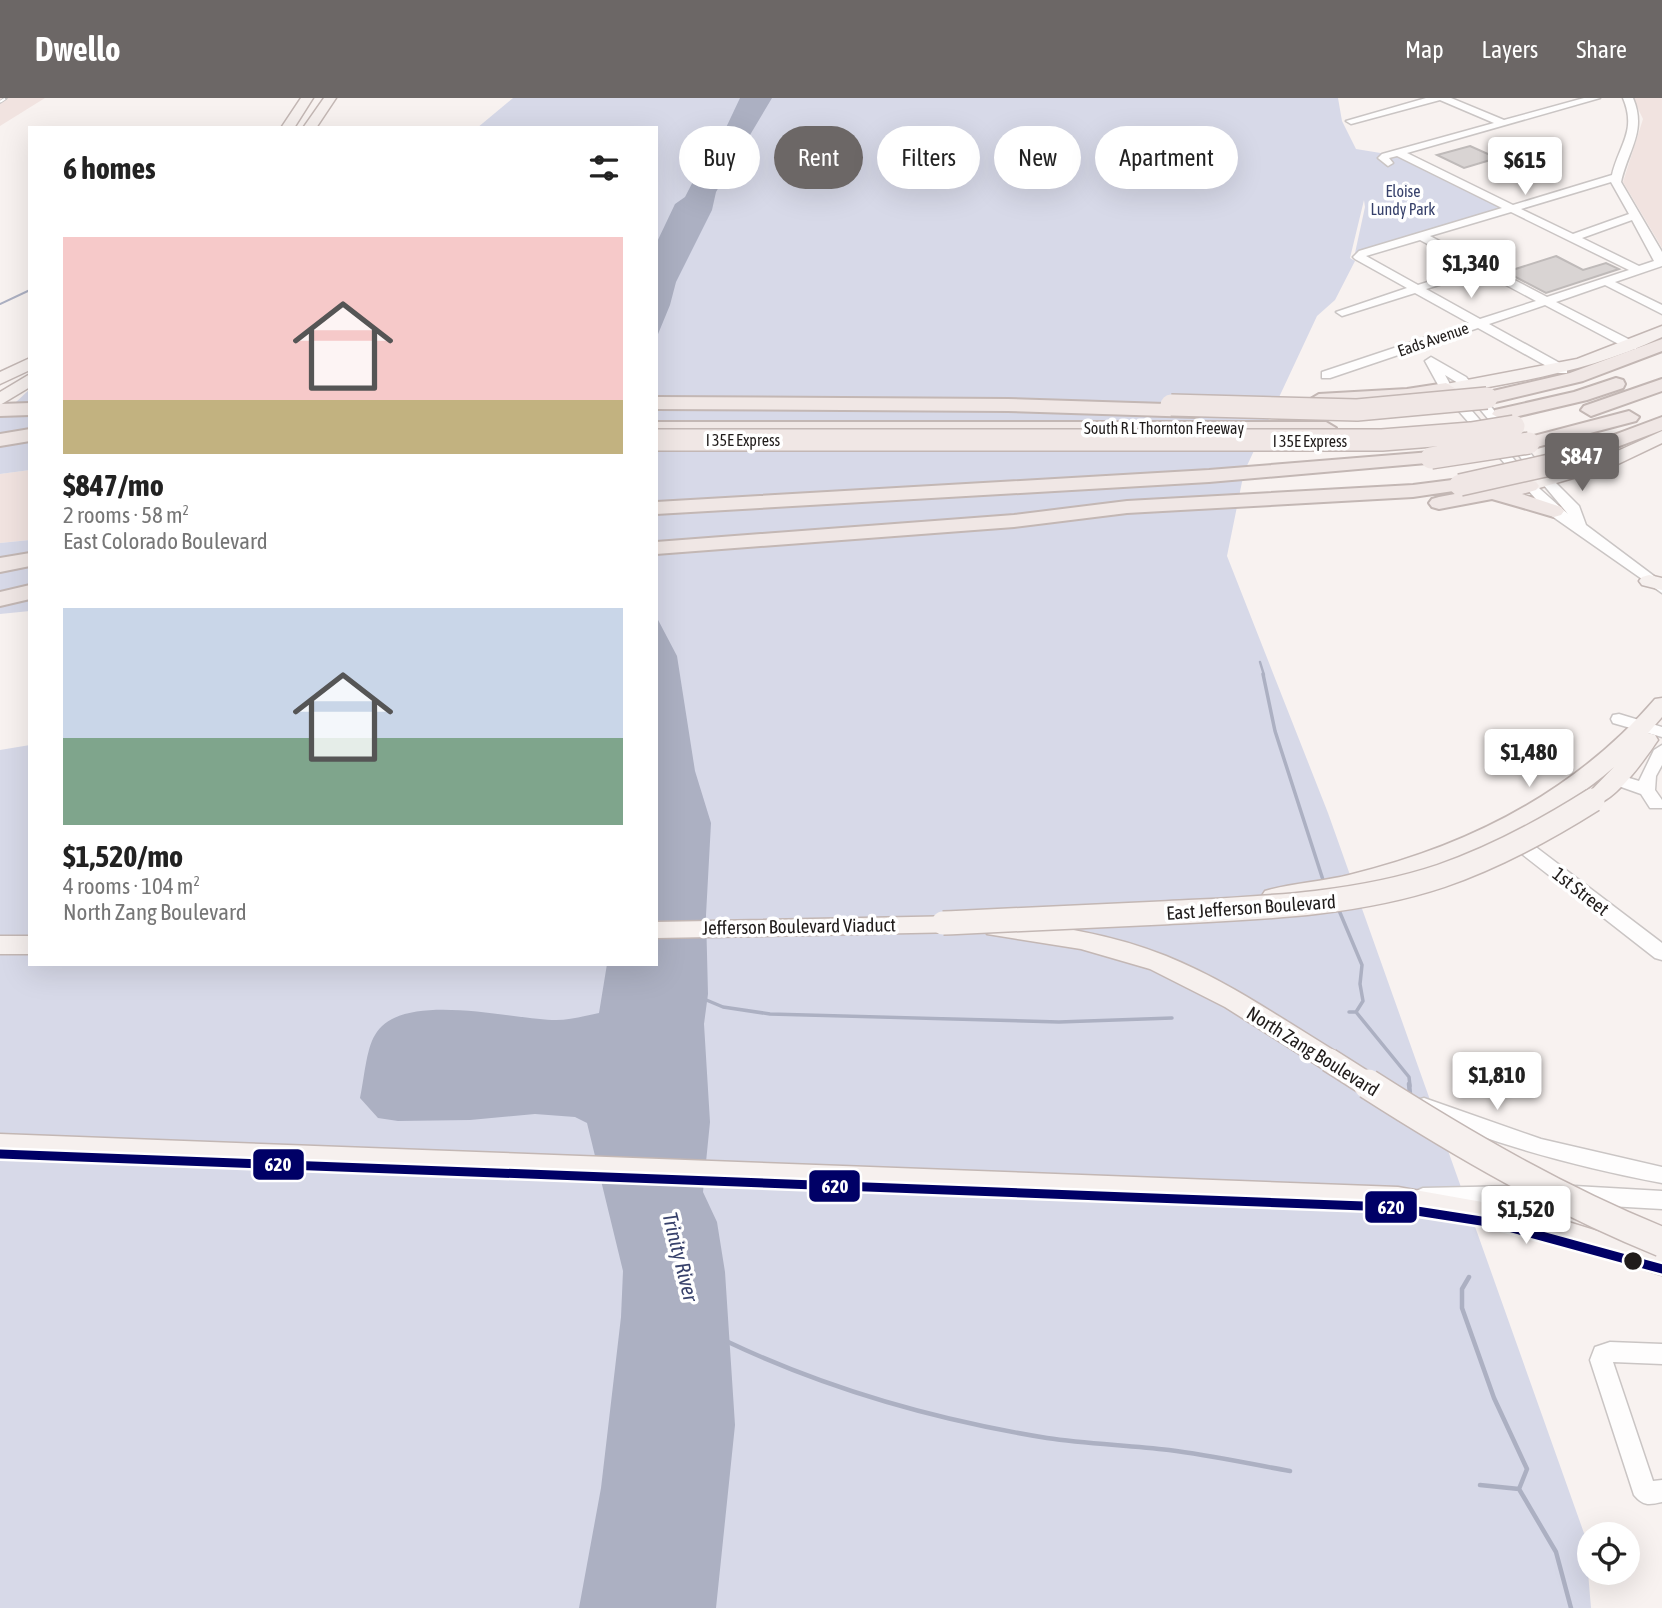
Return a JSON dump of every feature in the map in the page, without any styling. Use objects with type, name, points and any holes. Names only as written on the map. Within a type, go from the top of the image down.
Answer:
[{"type":"highway","points":[[659,403],[1008,405],[1335,419],[1429,416],[1500,411],[1581,377],[1615,366],[1662,344]]},
{"type":"highway","name":"South R L Thornton Freeway","points":[[658,428],[1326,428],[1432,423],[1564,400],[1616,384],[1662,362]]},
{"type":"highway","name":"I 35E Express","points":[[658,440],[1342,441],[1431,437],[1500,411],[1598,408],[1662,385]]},
{"type":"highway","points":[[1008,405],[1344,400],[1446,389]]},
{"type":"highway","points":[[1079,402],[1308,411],[1398,408],[1500,411]]},
{"type":"highway","points":[[658,508],[1317,472],[1329,475],[1360,466],[1530,443],[1609,424],[1662,405]]},
{"type":"highway","points":[[0,410],[28,409]]},
{"type":"highway","points":[[1014,521],[1110,521],[1292,514],[1438,503],[1489,495],[1543,477],[1662,424]]},
{"type":"highway","points":[[2,441],[28,426]]},
{"type":"highway","points":[[2,441],[28,435]]},
{"type":"highway","points":[[2,441],[28,443]]},
{"type":"highway","points":[[2,441],[28,452]]},
{"type":"highway","points":[[705,544],[788,531],[954,519],[1088,499],[1317,472]]},
{"type":"highway","points":[[658,548],[1014,521],[1117,508],[1413,491],[1543,477]]},
{"type":"highway","points":[[1489,495],[1523,500],[1554,511]]},
{"type":"highway","points":[[0,551],[28,548]]},
{"type":"highway","points":[[0,565],[28,559]]},
{"type":"highway","points":[[0,597],[28,592]]},
{"type":"highway","points":[[0,609],[28,606]]},
{"type":"main road","points":[[288,126],[307,98]]},
{"type":"main road","points":[[310,126],[330,98]]},
{"type":"main road","points":[[1446,389],[1563,370],[1632,346],[1662,331]]},
{"type":"main road","points":[[0,379],[28,364]]},
{"type":"main road","points":[[0,400],[28,380]]},
{"type":"main road","points":[[1543,477],[1608,462],[1662,436]]},
{"type":"main road","points":[[1142,914],[1295,894],[1394,870],[1473,841],[1572,789],[1656,731],[1662,704]]},
{"type":"main road","name":"East Jefferson Boulevard","points":[[943,923],[1264,909],[1333,902],[1429,881],[1513,848],[1566,819],[1616,779],[1656,731]]},
{"type":"main road","name":"Jefferson Boulevard Viaduct","points":[[658,930],[943,923]]},
{"type":"main road","name":"North Zang Boulevard","points":[[943,923],[1032,931],[1093,942],[1133,954],[1217,992],[1532,1184],[1577,1207],[1662,1242]]},
{"type":"main road","points":[[0,945],[28,945]]},
{"type":"main road","points":[[0,1145],[1398,1198],[1533,1223],[1662,1263]]},
{"type":"street","points":[[1351,121],[1437,98]]},
{"type":"street","points":[[1443,98],[1503,123]]},
{"type":"street","points":[[1388,163],[1383,158],[1595,98]]},
{"type":"street","points":[[1572,238],[1634,216],[1618,187],[1617,177],[1636,124],[1628,98]]},
{"type":"street","points":[[1398,153],[1638,270]]},
{"type":"street","points":[[1563,370],[1359,257],[1363,253],[1617,177]]},
{"type":"street","name":"Eads Avenue","points":[[1326,376],[1660,263],[1634,216]]},
{"type":"street","points":[[1421,236],[1632,346]]},
{"type":"street","points":[[1342,312],[1483,268]]},
{"type":"street","points":[[1605,281],[1662,310]]},
{"type":"street","points":[[1410,347],[1448,370],[1466,386],[1543,477],[1554,511],[1658,585]]},
{"type":"street","points":[[1433,363],[1446,389],[1543,477],[1574,509],[1579,527]]},
{"type":"street","points":[[1616,779],[1651,797],[1648,776],[1656,731],[1619,719]]},
{"type":"street","name":"1st Street","points":[[1500,828],[1662,953]]},
{"type":"street","points":[[1329,1060],[1444,1115],[1510,1138],[1573,1158],[1662,1175]]},
{"type":"street","points":[[1398,1198],[1557,1194],[1662,1200]]},
{"type":"street","points":[[1662,1354],[1610,1352],[1603,1354],[1601,1360],[1643,1487],[1649,1494],[1662,1491]]},
{"type":"shaded area","points":[[0,98],[45,98],[0,126]]},
{"type":"shaded area","points":[[1633,98],[1662,98],[1662,248],[1623,182],[1643,119]]},
{"type":"shaded area","points":[[28,470],[28,540],[0,543],[0,474]]},
{"type":"green space","name":"Eloise Lundy Park","points":[[513,98],[1338,98],[1342,121],[1356,149],[1399,156],[1504,208],[1355,253],[1365,207],[1364,200],[1350,258],[1355,261],[1335,300],[1317,316],[1244,472],[1227,556],[1328,813],[1580,1522],[1577,1522],[1577,1585],[1589,1585],[1591,1608],[0,1608],[0,750],[28,745],[28,966],[658,966],[658,126],[479,126]]},
{"type":"green space","points":[[28,391],[28,470],[0,474],[0,417]]},
{"type":"green space","points":[[28,540],[28,611],[0,614],[0,543]]},
{"type":"water","points":[[740,98],[772,98],[755,126],[727,126]]},
{"type":"water","points":[[689,189],[718,189],[712,210],[676,282],[658,334],[658,240],[675,204],[685,197]]},
{"type":"water","name":"Trinity River","points":[[658,620],[677,656],[695,771],[711,823],[706,915],[708,994],[704,1024],[710,1122],[703,1192],[717,1222],[725,1272],[735,1425],[716,1608],[579,1608],[601,1488],[621,1317],[623,1271],[587,1123],[575,1117],[535,1114],[470,1120],[398,1121],[378,1118],[360,1098],[367,1057],[375,1035],[388,1021],[408,1013],[459,1010],[556,1020],[599,1013],[607,966],[658,966]]},
{"type":"building","points":[[1470,146],[1497,158],[1464,168],[1437,155]]},
{"type":"building","points":[[1556,256],[1583,270],[1606,263],[1619,269],[1546,293],[1506,272]]},
{"type":"waterway","points":[[0,304],[28,291]]},
{"type":"waterway","points":[[1260,662],[1264,675]]},
{"type":"waterway","points":[[1263,674],[1275,731],[1324,883]]},
{"type":"waterway","points":[[1338,908],[1362,965],[1360,984],[1363,1001],[1356,1012]]},
{"type":"waterway","points":[[704,999],[723,1007],[770,1014],[1059,1022],[1172,1018]]},
{"type":"waterway","points":[[1349,1012],[1356,1012]]},
{"type":"waterway","points":[[1356,1012],[1409,1077],[1410,1086]]},
{"type":"waterway","points":[[1409,1084],[1410,1094]]},
{"type":"waterway","points":[[1469,1277],[1462,1289],[1462,1308],[1494,1398],[1527,1469],[1519,1489]]},
{"type":"waterway","points":[[726,1341],[843,1388],[964,1422],[1047,1438],[1184,1452],[1290,1471]]},
{"type":"waterway","points":[[1480,1485],[1519,1489]]},
{"type":"waterway","points":[[1519,1489],[1556,1552],[1571,1608]]},
{"type":"railway","points":[[0,102],[6,98]]},
{"type":"transit line","name":"620","points":[[0,1154],[1391,1207],[1494,1223],[1662,1269]]}]
